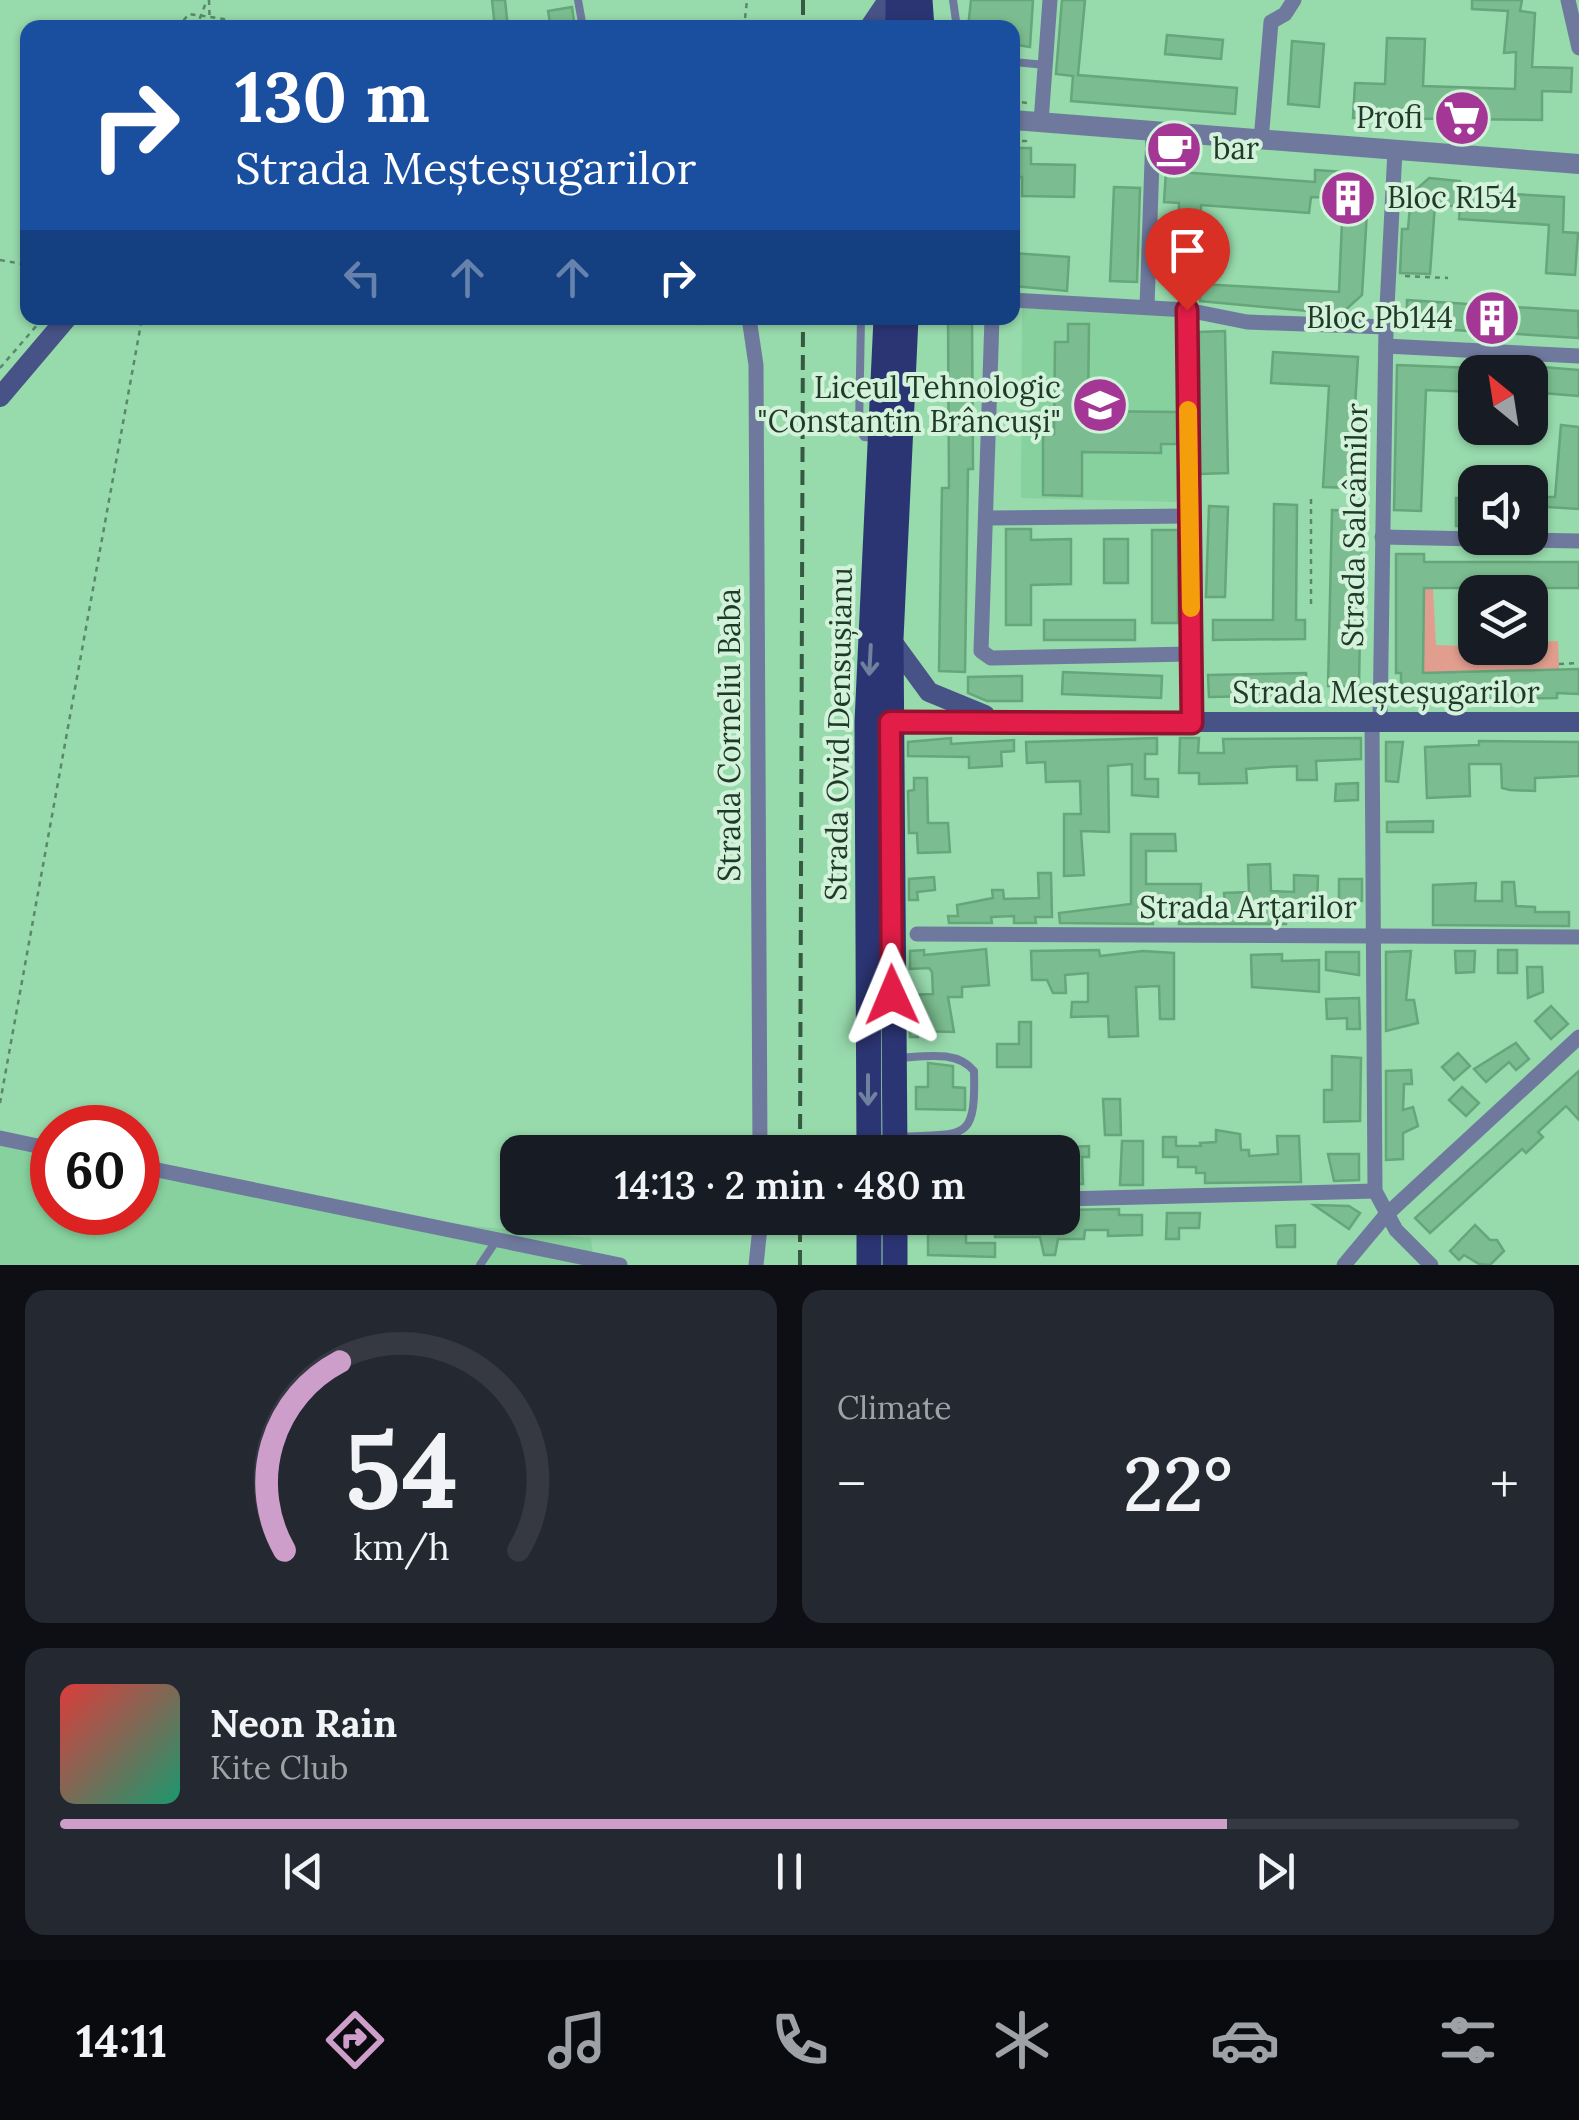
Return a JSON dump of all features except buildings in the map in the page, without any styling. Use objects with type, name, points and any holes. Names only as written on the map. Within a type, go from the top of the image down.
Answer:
[{"type":"main road","points":[[0,397],[61,325]]},
{"type":"main road","name":"Strada Ovid Densușianu","points":[[868,1135],[879,722],[880,438],[873,354],[883,325]]},
{"type":"main road","name":"Strada Ovid Densușianu","points":[[894,1135],[879,722],[891,639],[906,325]]},
{"type":"main road","name":"Strada Ovid Densușianu","points":[[891,639],[929,692],[996,719]]},
{"type":"main road","name":"Strada Meșteșugarilor","points":[[879,722],[1579,722]]},
{"type":"main road","points":[[869,1235],[869,1265]]},
{"type":"main road","points":[[895,1235],[895,1265]]},
{"type":"street","points":[[1041,122],[1050,0]]},
{"type":"street","points":[[1261,140],[1271,22],[1285,14],[1294,0]]},
{"type":"street","points":[[1568,0],[1579,48]]},
{"type":"street","points":[[1020,121],[1579,164]]},
{"type":"street","points":[[1147,306],[1154,132]]},
{"type":"street","name":"Strada Salcâmilor","points":[[1385,1216],[1375,1192],[1371,936],[1386,327],[1396,150]]},
{"type":"street","points":[[1020,300],[1147,306],[1247,322],[1386,327]]},
{"type":"street","points":[[988,518],[1190,516],[1187,310]]},
{"type":"street","name":"Strada Corneliu Baba","points":[[750,325],[756,365],[760,1135]]},
{"type":"street","points":[[992,325],[988,518],[979,643],[986,655],[1191,654]]},
{"type":"street","points":[[1386,346],[1579,356]]},
{"type":"street","name":"Strada Meșteșugarilor","points":[[1190,516],[1192,723]]},
{"type":"street","points":[[1382,537],[1579,541]]},
{"type":"street","name":"Strada Arțarilor","points":[[917,934],[1579,938]]},
{"type":"street","points":[[1344,1265],[1385,1216],[1579,1038]]},
{"type":"street","points":[[0,1138],[30,1144]]},
{"type":"street","points":[[160,1170],[498,1238],[573,1259],[620,1265]]},
{"type":"street","points":[[1080,1198],[1375,1192]]},
{"type":"street","points":[[1385,1216],[1431,1265]]},
{"type":"street","points":[[756,1265],[759,1235]]},
{"type":"lane","points":[[1020,63],[1046,66]]},
{"type":"lane","points":[[863,325],[873,354]]},
{"type":"lane","points":[[893,1058],[951,1057],[965,1061],[974,1071],[976,1114],[969,1126],[944,1135]]},
{"type":"lane","points":[[480,1265],[498,1238]]},
{"type":"path","points":[[198,20],[208,0]]},
{"type":"path","points":[[208,0],[210,17]]},
{"type":"path","points":[[182,20],[185,15],[224,20]]},
{"type":"path","points":[[1389,275],[1448,278]]},
{"type":"path","points":[[0,368],[38,325]]},
{"type":"path","points":[[0,1103],[141,325]]},
{"type":"path","points":[[1311,499],[1312,609]]},
{"type":"path","points":[[1559,664],[1579,663]]},
{"type":"shaded area","name":"Liceul Tehnologic \"Constantin Brâncuși\"","points":[[1022,306],[1181,312],[1177,502],[1021,498]]},
{"type":"shaded area","points":[[1424,588],[1433,589],[1436,645],[1458,646],[1458,665],[1548,665],[1548,641],[1558,641],[1559,670],[1423,673]]},
{"type":"shaded area","points":[[0,1138],[30,1145],[30,1235],[160,1235],[160,1174],[436,1222],[500,1229],[500,1235],[591,1238],[594,1265],[0,1265]]},
{"type":"railway","points":[[803,0],[803,20]]},
{"type":"railway","points":[[800,1135],[803,325]]},
{"type":"railway","points":[[800,1235],[800,1265]]},
{"type":"slow traffic","points":[[1188,410],[1191,608]]},
{"type":"place","name":"Profi","points":[[1462,118]]},
{"type":"place","name":"bar","points":[[1174,149]]},
{"type":"place","name":"Bloc R154","points":[[1348,198]]},
{"type":"place","name":"Bloc Pb144","points":[[1492,318]]},
{"type":"place","name":"Liceul Tehnologic \"Constantin Brâncuși\"","points":[[1100,405]]},
{"type":"route","points":[[892,995],[890,722],[996,719],[1192,723],[1187,310]]}]
